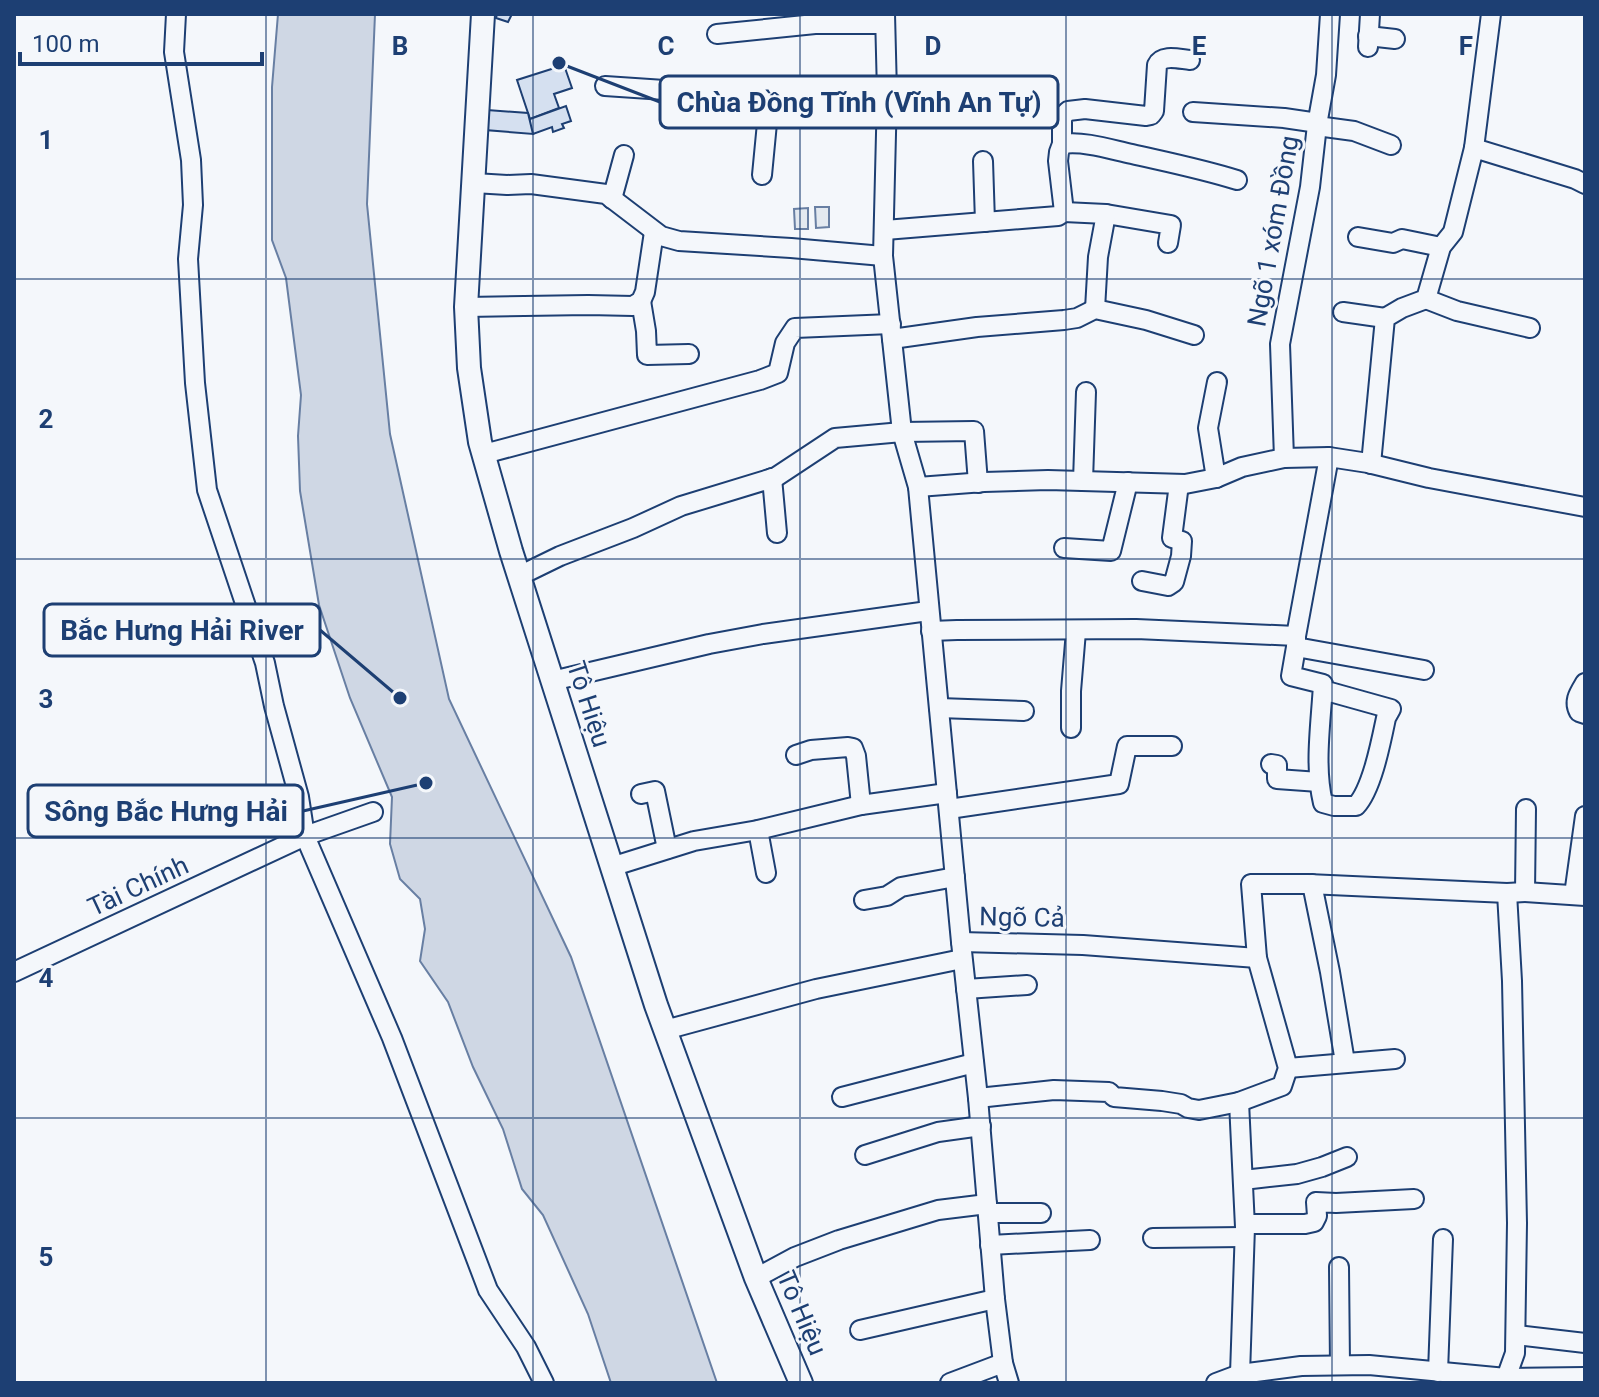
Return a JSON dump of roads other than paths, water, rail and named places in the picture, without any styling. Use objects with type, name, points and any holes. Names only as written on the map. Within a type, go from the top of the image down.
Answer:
[{"type":"main road","name":"Tô Hiệu","points":[[483,14],[466,307],[469,368],[480,442],[552,681],[665,1030],[756,1278],[801,1383]]},
{"type":"street","points":[[176,14],[174,52],[191,160],[193,205],[188,259],[195,383],[207,490],[265,663],[299,797],[305,836],[392,1038],[488,1290],[526,1347],[544,1383]]},
{"type":"street","name":"Ngõ 1 xóm Đồng","points":[[1284,458],[1280,344],[1305,219],[1326,75],[1330,14]]},
{"type":"street","points":[[1370,14],[1368,42],[1395,39]]},
{"type":"street","points":[[1426,299],[1441,247],[1453,232],[1474,148],[1491,14]]},
{"type":"street","points":[[717,34],[885,19],[887,93],[883,256],[902,432],[918,487],[962,950],[987,1166],[995,1299],[1003,1363],[1009,1383]]},
{"type":"street","points":[[1064,212],[1058,161],[1062,144],[1062,117],[1068,111],[1085,109],[1151,115],[1159,60],[1190,60]]},
{"type":"street","points":[[605,86],[709,93],[887,93]]},
{"type":"street","points":[[762,175],[770,92]]},
{"type":"street","points":[[1193,112],[1284,118],[1354,131],[1391,145]]},
{"type":"street","points":[[1062,144],[1110,148],[1237,180]]},
{"type":"street","points":[[1474,148],[1585,184]]},
{"type":"street","points":[[612,199],[624,155]]},
{"type":"street","points":[[983,161],[985,222]]},
{"type":"street","points":[[474,183],[531,184],[606,194],[654,232],[679,241],[883,256]]},
{"type":"street","points":[[885,230],[1058,216],[1064,212],[1106,214],[1171,225],[1168,243]]},
{"type":"street","points":[[1095,309],[1098,257],[1106,214]]},
{"type":"street","points":[[654,232],[641,301],[647,355],[689,354]]},
{"type":"street","points":[[1358,237],[1393,243],[1402,239],[1441,247]]},
{"type":"street","points":[[1343,312],[1385,318],[1426,299],[1457,311],[1530,328]]},
{"type":"street","points":[[466,307],[633,306],[641,301]]},
{"type":"street","points":[[484,454],[778,373],[785,343],[795,328],[891,332],[977,327],[1064,320],[1077,318],[1095,309],[1194,335]]},
{"type":"street","points":[[1371,464],[1385,318]]},
{"type":"street","points":[[1216,478],[1208,428],[1217,382]]},
{"type":"street","points":[[1083,481],[1086,392]]},
{"type":"street","points":[[519,576],[681,506],[772,478],[835,438],[902,432],[974,431],[978,483]]},
{"type":"street","points":[[1323,690],[1391,709],[1370,779],[1362,800],[1356,806],[1323,803],[1319,782],[1323,684],[1291,676],[1329,457]]},
{"type":"street","points":[[918,487],[1083,481],[1179,484],[1216,478],[1242,467],[1284,458],[1329,457],[1585,507]]},
{"type":"street","points":[[772,478],[777,533]]},
{"type":"street","points":[[1064,548],[1111,551],[1128,482]]},
{"type":"street","points":[[1142,581],[1168,586],[1174,582],[1182,541],[1172,538],[1179,484]]},
{"type":"street","points":[[552,681],[709,644],[928,611]]},
{"type":"street","points":[[931,631],[1136,629],[1296,642],[1424,670]]},
{"type":"street","points":[[1071,728],[1076,631]]},
{"type":"street","points":[[1585,683],[1576,706],[1579,712],[1585,714]]},
{"type":"street","points":[[939,708],[1024,711]]},
{"type":"street","points":[[611,867],[694,841],[758,830],[861,805],[948,801],[1119,784],[1127,746],[1172,746]]},
{"type":"street","points":[[796,755],[811,750],[853,748],[861,805]]},
{"type":"street","points":[[1271,764],[1277,765],[1277,779],[1319,782]]},
{"type":"street","points":[[641,794],[655,791],[667,849]]},
{"type":"street","points":[[1506,1378],[1516,1344],[1513,995],[1516,892],[1526,809]]},
{"type":"street","name":"Tài Chính","points":[[14,972],[305,836],[373,812]]},
{"type":"street","points":[[978,1098],[1054,1090],[1109,1092],[1114,1097],[1162,1101],[1199,1110],[1239,1102],[1282,1086],[1288,1068],[1257,958],[1251,884],[1580,896],[1585,816]]},
{"type":"street","points":[[758,830],[766,873]]},
{"type":"street","points":[[864,900],[887,896],[901,887],[955,877]]},
{"type":"street","points":[[1312,884],[1345,1062]]},
{"type":"street","name":"Ngõ Cả","points":[[665,1030],[962,950],[1083,945],[1257,958]]},
{"type":"street","points":[[966,989],[1027,985]]},
{"type":"street","points":[[1288,1068],[1395,1059]]},
{"type":"street","points":[[842,1097],[974,1063]]},
{"type":"street","points":[[1239,1102],[1245,1231],[1240,1374]]},
{"type":"street","points":[[865,1155],[938,1132],[981,1126]]},
{"type":"street","points":[[1243,1180],[1297,1174],[1347,1157]]},
{"type":"street","points":[[1153,1238],[1305,1224],[1314,1222],[1317,1216],[1316,1202],[1414,1199]]},
{"type":"street","points":[[756,1278],[795,1257],[839,1240],[938,1210],[988,1208],[1041,1213]]},
{"type":"street","points":[[1438,1372],[1443,1239]]},
{"type":"street","points":[[990,1245],[1090,1240]]},
{"type":"street","points":[[1339,1267],[1340,1365]]},
{"type":"street","points":[[860,1330],[995,1299]]},
{"type":"street","points":[[1516,1344],[1585,1343]]},
{"type":"street","points":[[1516,1344],[1532,1380]]},
{"type":"street","points":[[950,1383],[1003,1363]]},
{"type":"street","points":[[1219,1382],[1240,1374],[1301,1366],[1340,1365],[1532,1380],[1585,1377]]},
{"type":"place","name":"Chùa Đồng Tĩnh (Vĩnh An Tự)","points":[[559,63]]},
{"type":"place","name":"Bắc Hưng Hải River","points":[[400,698]]},
{"type":"place","name":"Sông Bắc Hưng Hải","points":[[426,783]]}]
